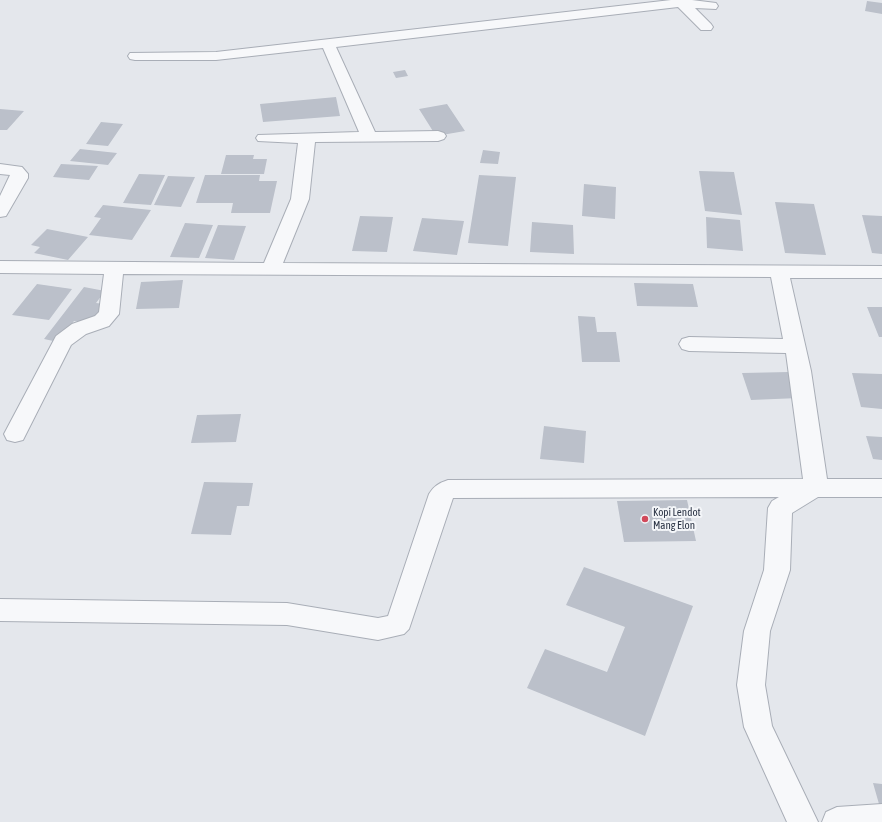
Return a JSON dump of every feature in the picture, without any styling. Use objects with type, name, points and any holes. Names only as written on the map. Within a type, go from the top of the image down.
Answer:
[{"type":"street","points":[[682,3],[706,27]]},
{"type":"street","points":[[135,56],[216,56],[682,3],[711,6]]},
{"type":"street","points":[[328,44],[369,136]]},
{"type":"street","points":[[264,138],[438,136]]},
{"type":"street","points":[[271,269],[300,199],[307,137]]},
{"type":"street","points":[[0,169],[16,171],[19,174],[19,178],[0,212]]},
{"type":"street","points":[[0,267],[882,272]]},
{"type":"street","points":[[15,434],[63,341],[79,329],[102,321],[109,314],[114,268]]},
{"type":"street","points":[[779,271],[800,371],[816,487]]},
{"type":"street","points":[[689,344],[794,346]]},
{"type":"street","points":[[803,822],[758,727],[751,686],[757,631],[777,570],[780,508],[816,487]]},
{"type":"street","points":[[0,610],[287,614],[378,629],[395,626],[400,621],[440,494],[448,489],[882,488]]},
{"type":"street","points":[[837,822],[882,819]]},
{"type":"building","points":[[867,1],[882,3],[882,14],[865,11]]},
{"type":"building","points":[[405,70],[408,76],[396,78],[393,72]]},
{"type":"building","points":[[336,97],[340,116],[263,122],[260,104]]},
{"type":"building","points":[[447,104],[465,131],[436,136],[419,109]]},
{"type":"building","points":[[0,109],[24,111],[7,130],[0,130]]},
{"type":"building","points":[[101,122],[123,124],[108,146],[86,144]]},
{"type":"building","points":[[80,149],[117,153],[108,165],[70,161]]},
{"type":"building","points":[[483,150],[500,152],[498,164],[480,163]]},
{"type":"building","points":[[226,155],[254,155],[253,159],[267,159],[264,174],[221,174]]},
{"type":"building","points":[[61,164],[98,166],[89,180],[53,177]]},
{"type":"building","points":[[699,171],[734,172],[742,215],[705,211]]},
{"type":"building","points":[[139,174],[165,175],[151,205],[123,203]]},
{"type":"building","points":[[205,175],[260,175],[259,181],[277,181],[270,213],[231,213],[233,203],[196,203]]},
{"type":"building","points":[[479,175],[516,177],[508,246],[468,243]]},
{"type":"building","points":[[168,176],[195,177],[181,207],[154,205]]},
{"type":"building","points":[[584,184],[616,187],[615,219],[582,216]]},
{"type":"building","points":[[775,202],[814,204],[826,255],[785,253]]},
{"type":"building","points":[[103,205],[151,210],[132,240],[89,235],[101,218],[94,217]]},
{"type":"building","points":[[862,215],[882,216],[882,254],[872,253]]},
{"type":"building","points":[[360,216],[393,217],[387,252],[352,251]]},
{"type":"building","points":[[706,217],[740,220],[743,251],[707,248]]},
{"type":"building","points":[[422,218],[464,221],[457,255],[413,251]]},
{"type":"building","points":[[532,222],[573,225],[574,254],[530,252]]},
{"type":"building","points":[[185,223],[213,225],[199,258],[170,257]]},
{"type":"building","points":[[218,225],[246,226],[234,260],[205,258]]},
{"type":"building","points":[[47,229],[88,237],[68,260],[34,253],[40,247],[31,245]]},
{"type":"building","points":[[183,280],[179,308],[136,309],[141,282]]},
{"type":"building","points":[[634,283],[693,284],[698,307],[637,306]]},
{"type":"building","points":[[37,284],[72,289],[49,320],[12,315]]},
{"type":"building","points":[[84,287],[105,291],[96,303],[104,304],[90,323],[74,321],[58,342],[44,339]]},
{"type":"building","points":[[867,307],[882,307],[882,337],[879,337]]},
{"type":"building","points":[[578,316],[595,317],[597,332],[616,332],[620,362],[582,362]]},
{"type":"building","points":[[789,372],[799,398],[751,400],[742,373]]},
{"type":"building","points":[[852,373],[882,374],[882,409],[861,407]]},
{"type":"building","points":[[241,414],[236,442],[191,443],[197,415]]},
{"type":"building","points":[[544,426],[586,431],[584,463],[540,459]]},
{"type":"building","points":[[866,436],[882,437],[882,460],[873,459]]},
{"type":"building","points":[[204,482],[253,483],[249,506],[237,506],[231,535],[191,534]]},
{"type":"building","points":[[687,500],[696,541],[624,542],[617,501]]},
{"type":"building","points":[[584,567],[693,606],[645,736],[527,688],[545,649],[607,672],[625,627],[566,605]]},
{"type":"building","points":[[873,783],[882,784],[882,811],[881,811]]},
{"type":"place","name":"Kopi Lendot Mang Elon","points":[[645,519]]}]
